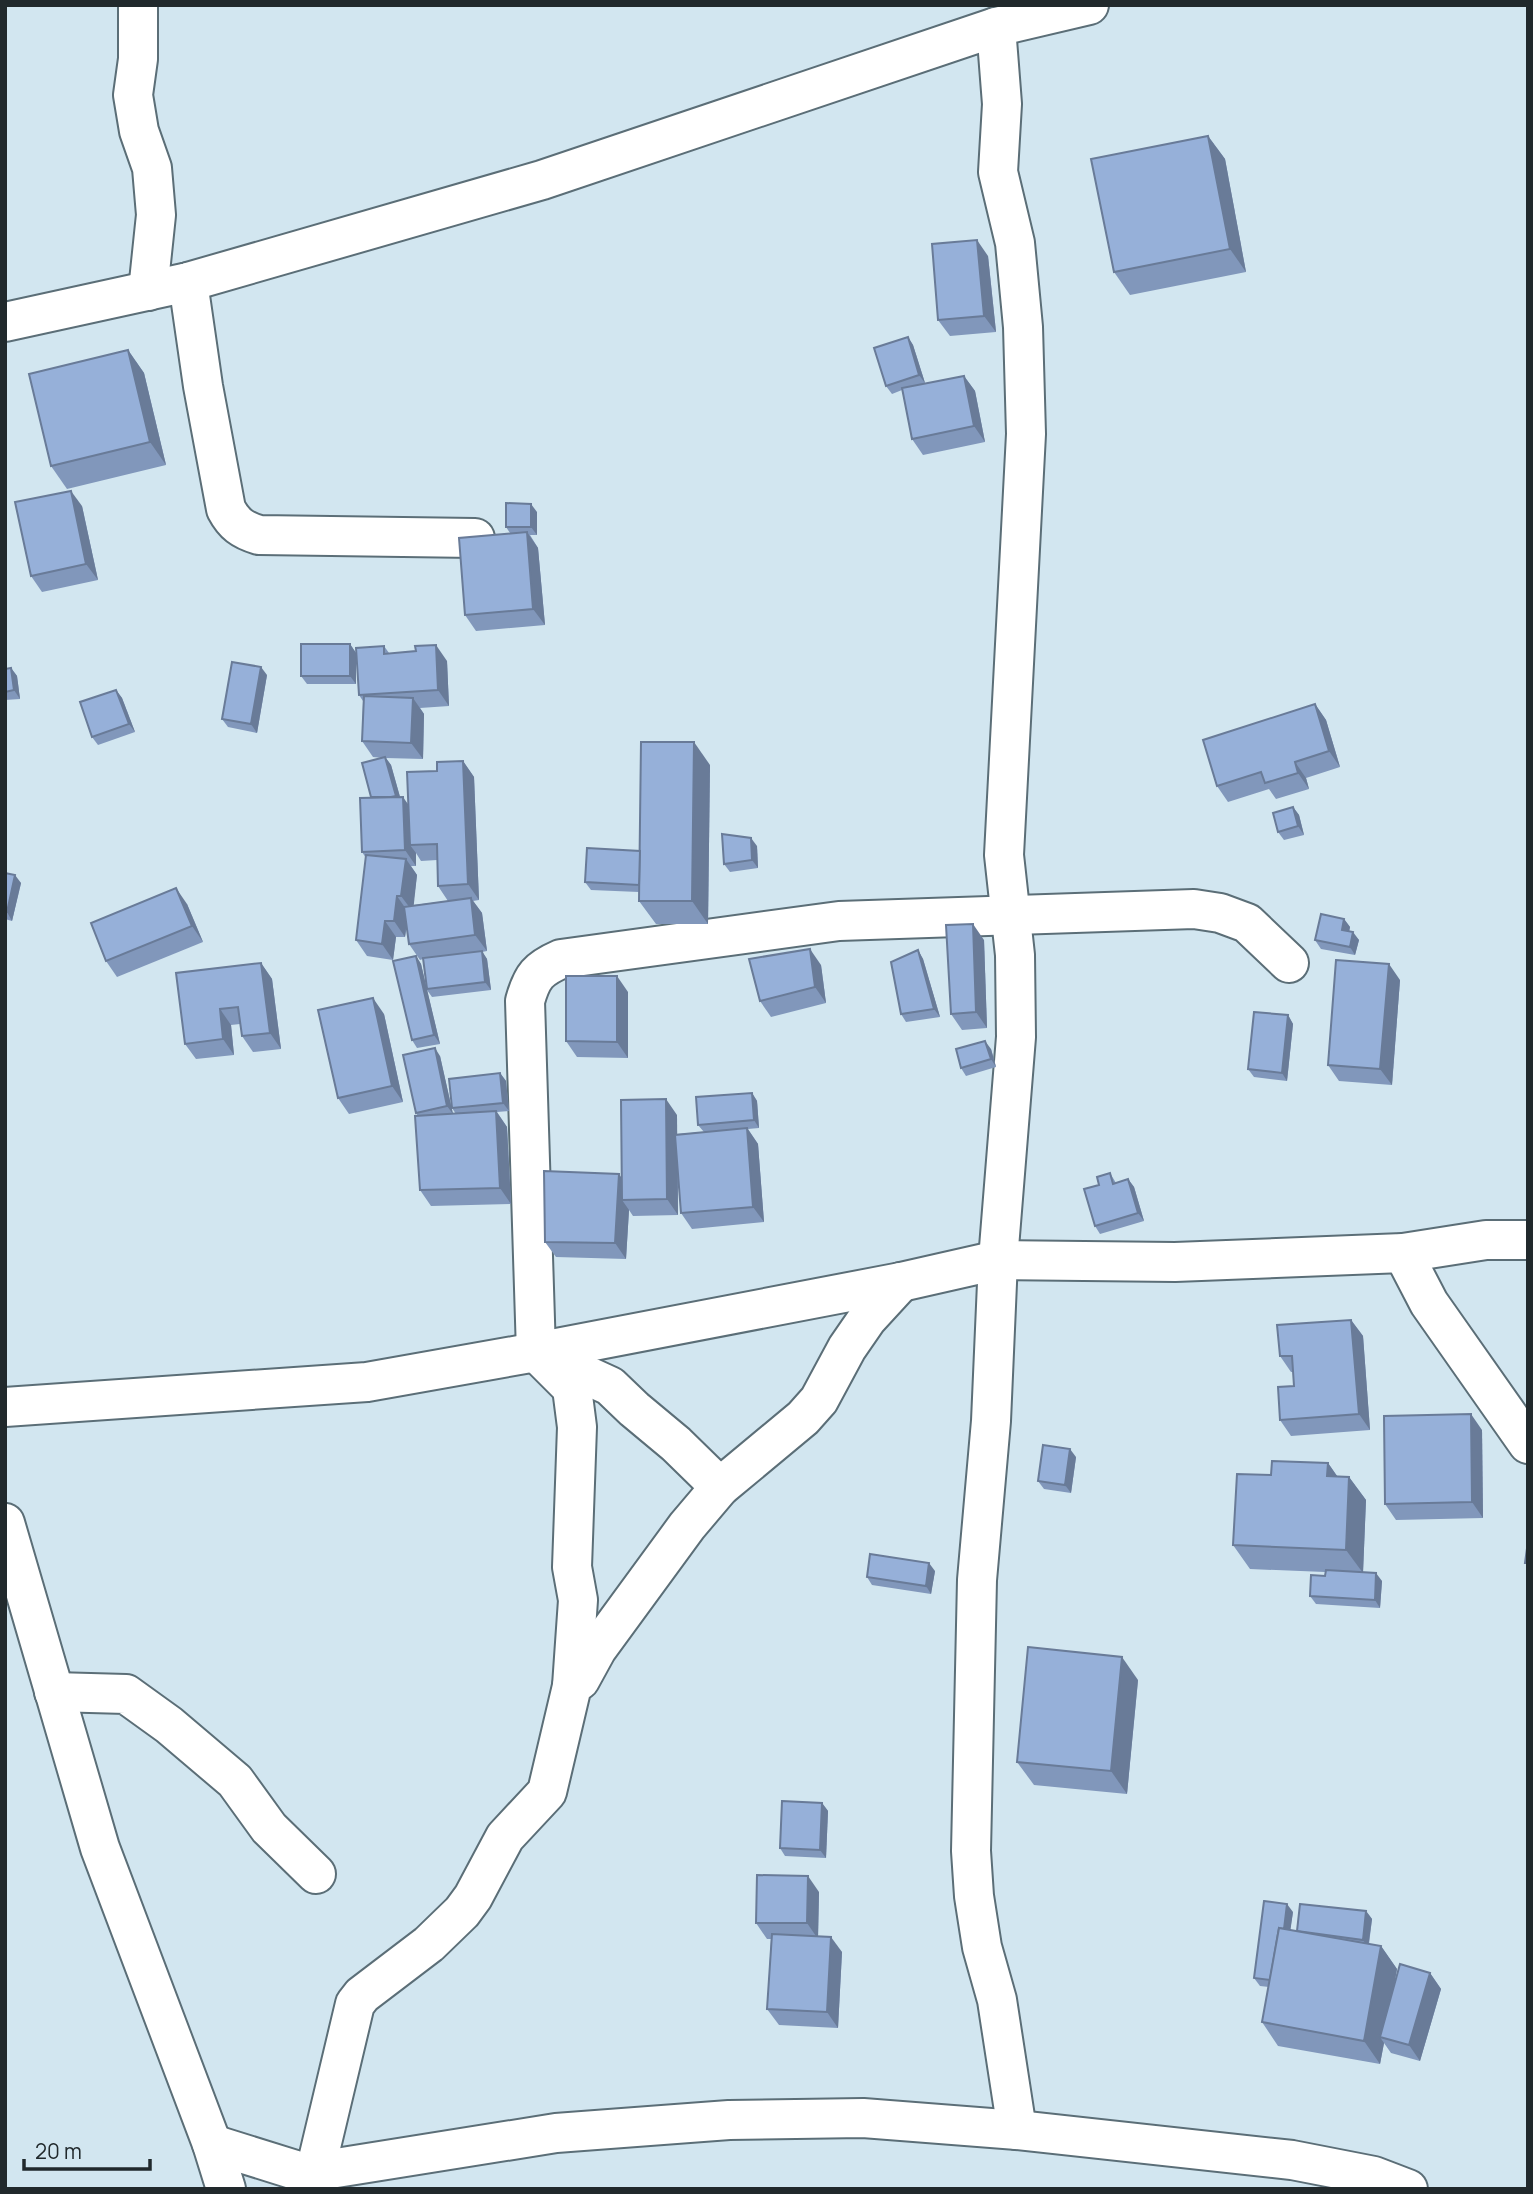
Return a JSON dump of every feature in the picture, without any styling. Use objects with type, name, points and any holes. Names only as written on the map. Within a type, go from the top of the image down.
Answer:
[{"type":"street","points":[[138,5],[138,59],[133,95],[139,131],[152,168],[156,215],[148,291]]},
{"type":"street","points":[[5,322],[188,282],[542,180],[996,27],[1089,5]]},
{"type":"street","points":[[996,27],[1002,104],[998,172],[1015,243],[1026,381],[1026,434],[1004,855],[1015,955],[1016,1037],[998,1260],[991,1421],[977,1580],[971,1851],[980,1934],[997,2000],[1017,2130]]},
{"type":"street","points":[[188,282],[226,509],[233,522],[244,531],[259,535],[475,538]]},
{"type":"street","points":[[304,2178],[355,2004],[362,1995],[429,1944],[462,1912],[505,1837],[547,1792],[572,1686],[578,1600],[572,1567],[577,1461],[575,1414],[572,1388],[536,1352],[525,1001],[530,983],[543,967],[561,959],[839,921],[1194,909],[1220,913],[1247,923],[1289,963]]},
{"type":"street","points":[[5,1407],[366,1382],[901,1282],[998,1260],[1175,1262],[1403,1253],[1486,1240],[1528,1240]]},
{"type":"street","points":[[1403,1253],[1429,1303],[1528,1444]]},
{"type":"street","points":[[572,1686],[580,1680],[597,1649],[687,1526],[720,1487],[803,1418],[819,1400],[847,1348],[867,1320],[901,1282]]},
{"type":"street","points":[[536,1352],[610,1386],[720,1487]]},
{"type":"street","points":[[5,1522],[100,1848],[212,2144],[226,2189]]},
{"type":"street","points":[[54,1692],[126,1694],[169,1725],[235,1780],[269,1828],[316,1874]]},
{"type":"street","points":[[212,2144],[304,2178],[556,2133],[729,2120],[863,2118],[1017,2130],[1292,2160],[1374,2176],[1408,2189]]},
{"type":"building","points":[[1208,136],[1230,249],[1114,272],[1091,159]]},
{"type":"building","points":[[977,240],[984,316],[938,320],[932,244]]},
{"type":"building","points":[[908,337],[919,375],[886,386],[874,348]]},
{"type":"building","points":[[128,350],[150,442],[51,466],[29,374]]},
{"type":"building","points":[[964,376],[974,426],[912,439],[902,388]]},
{"type":"building","points":[[71,491],[86,564],[31,576],[15,502]]},
{"type":"building","points":[[506,503],[531,504],[531,527],[506,527]]},
{"type":"building","points":[[527,532],[533,609],[465,615],[459,538]]},
{"type":"building","points":[[301,644],[350,644],[350,676],[301,676]]},
{"type":"building","points":[[436,645],[438,690],[359,695],[356,648],[384,646],[384,654],[416,651],[415,646]]},
{"type":"building","points":[[232,662],[261,667],[251,724],[222,719]]},
{"type":"building","points":[[11,668],[14,690],[5,692],[5,669]]},
{"type":"building","points":[[116,690],[129,724],[92,737],[80,702]]},
{"type":"building","points":[[364,696],[413,698],[411,743],[362,741]]},
{"type":"building","points":[[1315,704],[1329,751],[1295,762],[1298,773],[1265,783],[1261,772],[1217,786],[1203,740]]},
{"type":"building","points":[[641,742],[694,742],[692,901],[639,901]]},
{"type":"building","points":[[385,757],[396,796],[371,797],[362,763]]},
{"type":"building","points":[[463,761],[468,884],[438,886],[437,844],[410,845],[407,772],[437,771],[437,762]]},
{"type":"building","points":[[403,797],[405,850],[362,852],[360,798]]},
{"type":"building","points":[[1293,807],[1298,826],[1278,832],[1273,813]]},
{"type":"building","points":[[722,834],[751,838],[752,860],[724,864]]},
{"type":"building","points":[[587,848],[640,851],[639,885],[585,882]]},
{"type":"building","points":[[366,855],[406,859],[401,896],[397,896],[394,921],[385,921],[382,944],[356,940]]},
{"type":"building","points":[[5,873],[15,875],[7,912],[5,912]]},
{"type":"building","points":[[176,888],[192,926],[106,961],[91,923]]},
{"type":"building","points":[[471,898],[475,935],[409,944],[404,907]]},
{"type":"building","points":[[1321,914],[1344,919],[1342,930],[1353,932],[1350,947],[1315,940]]},
{"type":"building","points":[[973,924],[976,1012],[951,1014],[946,925]]},
{"type":"building","points":[[810,949],[815,987],[760,1001],[749,959]]},
{"type":"building","points":[[918,950],[934,1009],[901,1014],[891,962]]},
{"type":"building","points":[[482,951],[485,982],[427,989],[423,958]]},
{"type":"building","points":[[416,956],[434,1035],[412,1040],[393,961]]},
{"type":"building","points":[[1336,960],[1389,964],[1380,1069],[1328,1065]]},
{"type":"building","points":[[261,963],[270,1033],[242,1036],[238,1007],[220,1009],[223,1039],[185,1044],[176,973]]},
{"type":"building","points":[[566,976],[617,976],[617,1042],[566,1041]]},
{"type":"building","points":[[373,998],[392,1086],[338,1098],[318,1010]]},
{"type":"building","points":[[1254,1012],[1288,1015],[1282,1073],[1248,1069]]},
{"type":"building","points":[[985,1041],[991,1059],[961,1068],[956,1049]]},
{"type":"building","points":[[435,1048],[447,1106],[416,1113],[403,1055]]},
{"type":"building","points":[[500,1073],[503,1103],[452,1108],[449,1079]]},
{"type":"building","points":[[752,1093],[754,1120],[698,1125],[696,1097]]},
{"type":"building","points":[[666,1099],[667,1199],[622,1200],[621,1100]]},
{"type":"building","points":[[496,1111],[500,1188],[420,1190],[415,1116]]},
{"type":"building","points":[[747,1128],[753,1207],[681,1213],[675,1135]]},
{"type":"building","points":[[544,1171],[619,1174],[615,1243],[545,1242]]},
{"type":"building","points":[[1110,1173],[1113,1184],[1128,1179],[1138,1213],[1095,1226],[1084,1189],[1099,1185],[1097,1177]]},
{"type":"building","points":[[1351,1320],[1359,1414],[1280,1420],[1278,1387],[1294,1386],[1292,1356],[1280,1356],[1277,1325]]},
{"type":"building","points":[[1471,1414],[1472,1502],[1385,1504],[1384,1416]]},
{"type":"building","points":[[1043,1445],[1070,1449],[1065,1485],[1038,1481]]},
{"type":"building","points":[[1272,1461],[1328,1463],[1327,1476],[1349,1477],[1346,1550],[1233,1545],[1237,1474],[1271,1475]]},
{"type":"building","points":[[1528,1541],[1528,1563],[1525,1563]]},
{"type":"building","points":[[870,1554],[929,1563],[926,1586],[867,1577]]},
{"type":"building","points":[[1326,1570],[1376,1573],[1375,1600],[1310,1596],[1311,1575],[1325,1576]]},
{"type":"building","points":[[1028,1647],[1122,1657],[1111,1771],[1017,1762]]},
{"type":"building","points":[[782,1801],[822,1803],[820,1850],[780,1848]]},
{"type":"building","points":[[757,1875],[808,1876],[807,1923],[756,1923]]},
{"type":"building","points":[[1264,1901],[1287,1904],[1284,1929],[1279,1928],[1270,1980],[1254,1978]]},
{"type":"building","points":[[1300,1904],[1366,1911],[1363,1940],[1297,1931]]},
{"type":"building","points":[[1279,1928],[1381,1946],[1364,2041],[1262,2022]]},
{"type":"building","points":[[772,1934],[831,1937],[827,2012],[767,2009]]},
{"type":"building","points":[[1400,1964],[1430,1973],[1409,2045],[1380,2037]]}]
